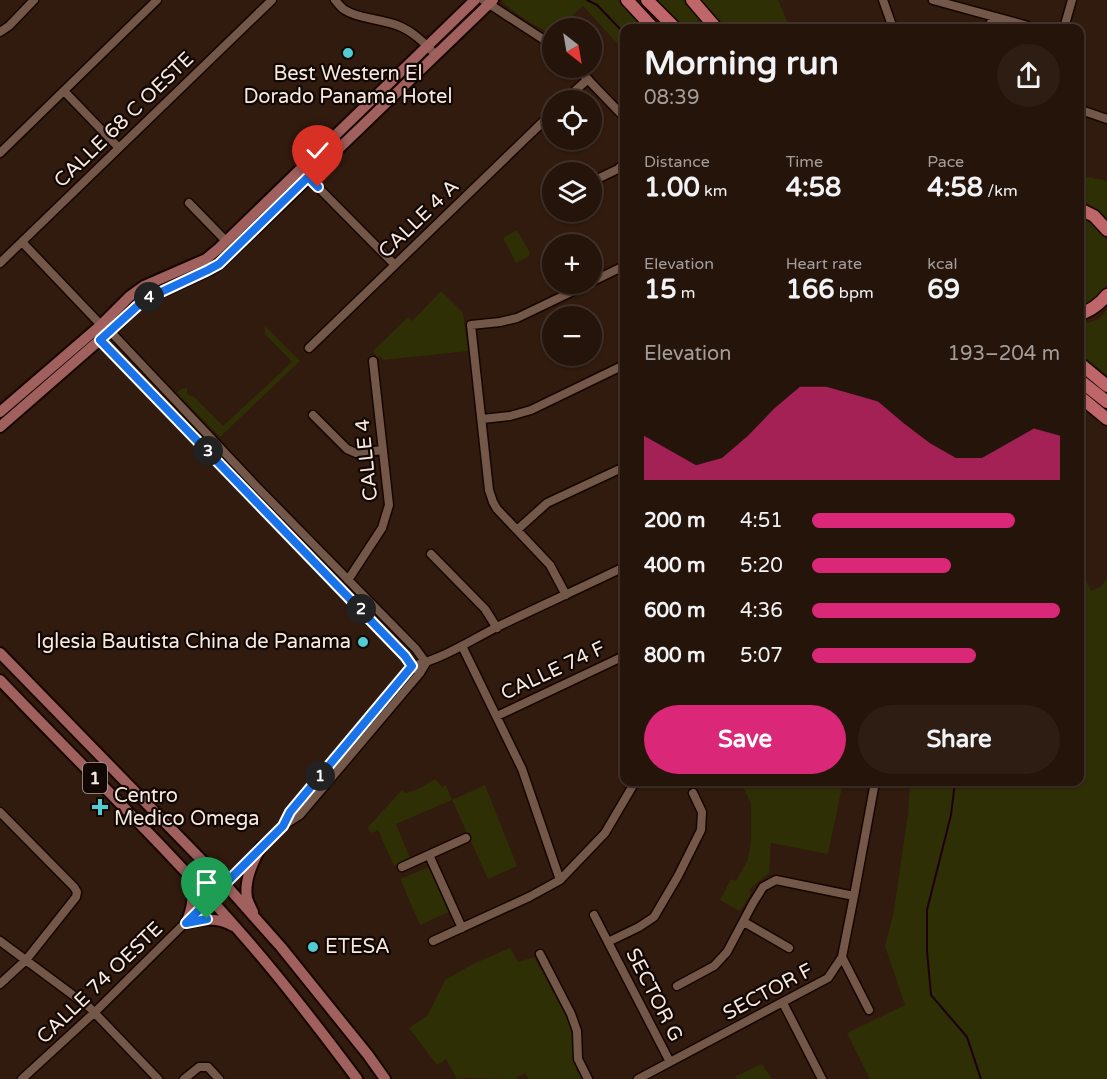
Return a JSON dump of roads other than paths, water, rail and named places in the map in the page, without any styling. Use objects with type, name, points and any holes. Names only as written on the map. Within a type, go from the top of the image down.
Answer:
[{"type":"highway","points":[[627,0],[649,24]]},
{"type":"highway","points":[[647,0],[671,24]]},
{"type":"highway","points":[[692,0],[713,24]]},
{"type":"highway","points":[[1084,211],[1094,216],[1107,230]]},
{"type":"highway","points":[[1084,312],[1093,308],[1107,295]]},
{"type":"highway","points":[[1084,367],[1107,386]]},
{"type":"highway","points":[[1084,385],[1107,402]]},
{"type":"highway","points":[[1084,400],[1107,419]]},
{"type":"main road","points":[[0,412],[19,403],[100,340],[105,328],[137,291],[206,259],[475,0]]},
{"type":"main road","points":[[0,427],[19,403],[105,328],[144,300],[219,264],[436,55],[488,1]]},
{"type":"main road","name":"1","points":[[0,653],[225,884],[281,947],[385,1079]]},
{"type":"main road","name":"1","points":[[0,680],[237,928],[357,1079]]},
{"type":"main road","points":[[255,918],[248,898],[248,884],[250,871],[261,848]]},
{"type":"main road","points":[[186,923],[193,900],[189,876]]},
{"type":"main road","points":[[186,923],[212,919],[237,928]]},
{"type":"street","points":[[0,32],[34,0]]},
{"type":"street","points":[[0,153],[157,0]]},
{"type":"street","name":"CALLE 68 C OESTE","points":[[0,263],[272,0]]},
{"type":"street","points":[[335,0],[344,10],[356,15],[401,26],[413,33],[436,55]]},
{"type":"street","points":[[883,0],[892,24]]},
{"type":"street","points":[[933,0],[1020,24]]},
{"type":"street","points":[[1065,24],[1072,0]]},
{"type":"street","points":[[488,1],[542,38]]},
{"type":"street","points":[[990,24],[993,17]]},
{"type":"street","points":[[576,90],[588,79],[620,113]]},
{"type":"street","points":[[64,91],[119,148]]},
{"type":"street","points":[[1084,111],[1107,119]]},
{"type":"street","name":"CALLE 4 A","points":[[309,348],[542,123]]},
{"type":"street","points":[[602,177],[620,167]]},
{"type":"street","points":[[300,169],[395,265]]},
{"type":"street","points":[[189,203],[226,241]]},
{"type":"street","points":[[22,242],[416,649],[426,663]]},
{"type":"street","points":[[602,277],[620,268]]},
{"type":"street","points":[[566,595],[550,565],[493,502],[489,490],[471,326],[517,318],[567,294]]},
{"type":"street","points":[[100,340],[420,673]]},
{"type":"street","name":"CALLE 4","points":[[348,580],[382,528],[389,505],[373,361]]},
{"type":"street","points":[[482,419],[510,416],[531,410],[620,367]]},
{"type":"street","points":[[314,415],[347,449],[356,453],[382,450]]},
{"type":"street","points":[[517,530],[547,503],[620,469]]},
{"type":"street","points":[[431,554],[485,609],[497,628]]},
{"type":"street","points":[[283,826],[290,812],[412,666],[426,663],[620,569]]},
{"type":"street","points":[[462,646],[522,769],[560,880]]},
{"type":"street","name":"CALLE 74 F","points":[[497,716],[620,658]]},
{"type":"street","points":[[283,826],[300,815],[426,663]]},
{"type":"street","points":[[433,941],[529,897],[560,880],[605,833],[633,786]]},
{"type":"street","name":"SECTOR F","points":[[638,1079],[828,978],[842,957],[874,786]]},
{"type":"street","name":"SECTOR G","points":[[608,942],[654,917],[678,876],[701,830],[702,812],[693,793]]},
{"type":"street","points":[[0,812],[77,892],[76,897],[26,960],[0,984]]},
{"type":"street","name":"CALLE 74 OESTE","points":[[22,1079],[95,1012],[283,826]]},
{"type":"street","points":[[402,867],[466,838]]},
{"type":"street","points":[[429,855],[462,928]]},
{"type":"street","points":[[677,986],[714,966],[727,951],[763,888],[776,880],[854,896]]},
{"type":"street","name":"SECTOR G","points":[[594,915],[670,1062]]},
{"type":"street","points":[[744,922],[789,948]]},
{"type":"street","points":[[0,941],[95,1012],[158,1079]]},
{"type":"street","points":[[540,954],[571,1014],[577,1031],[578,1059],[588,1079]]},
{"type":"street","points":[[842,957],[869,1010]]},
{"type":"street","points":[[783,1003],[822,1079]]},
{"type":"street","points":[[184,1079],[199,1067],[208,1067],[219,1079]]},
{"type":"waterway","points":[[587,0],[597,5],[620,29]]},
{"type":"waterway","points":[[955,786],[951,815],[927,910],[927,951],[931,995],[967,1037],[981,1079]]},
{"type":"place","name":"Best Western El Dorado Panama Hotel","points":[[348,53]]},
{"type":"place","name":"Iglesia Bautista China de Panama","points":[[363,642]]},
{"type":"place","name":"Centro Medico Omega","points":[[100,807]]},
{"type":"place","name":"ETESA","points":[[313,947]]}]
